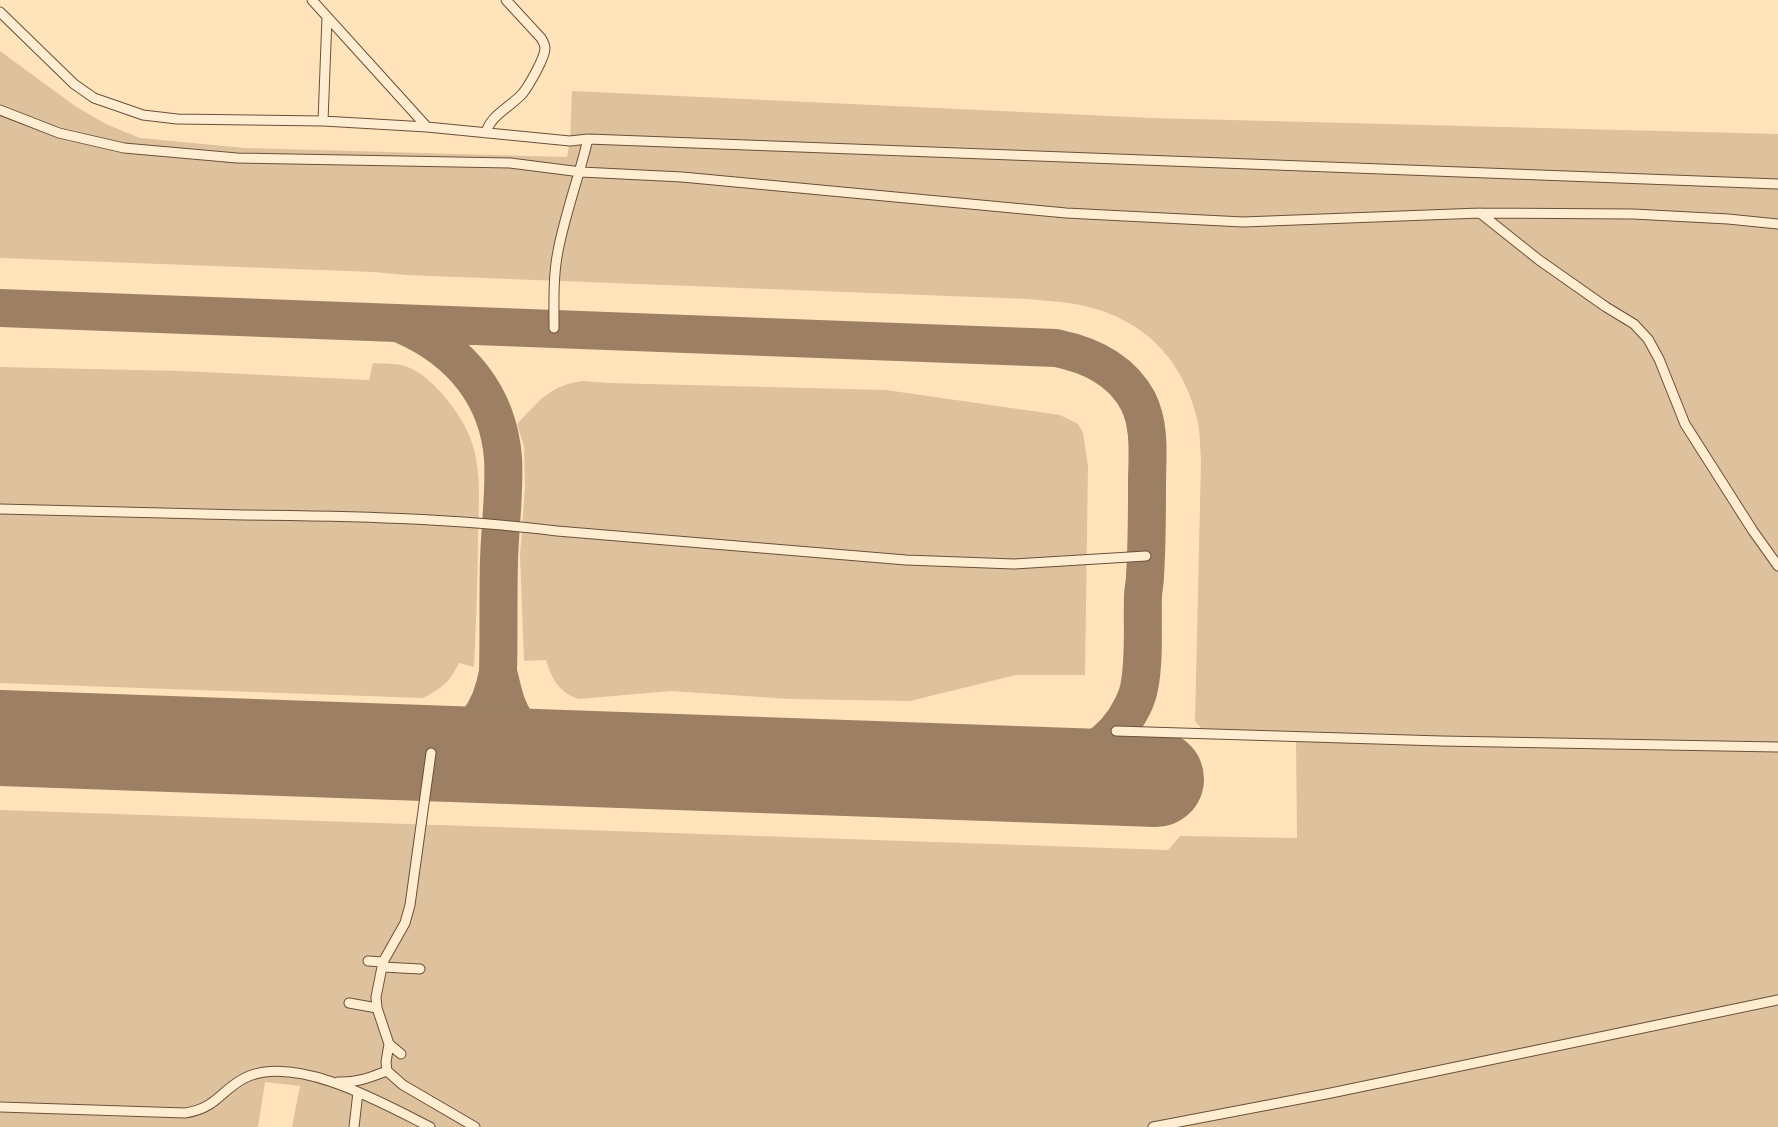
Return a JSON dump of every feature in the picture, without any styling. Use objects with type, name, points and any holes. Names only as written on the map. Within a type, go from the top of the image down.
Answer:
[{"type":"lane","points":[[312,0],[428,127]]},
{"type":"lane","points":[[486,133],[495,118],[522,94],[545,51],[541,38],[506,0]]},
{"type":"lane","points":[[0,12],[74,84],[94,98],[143,115],[177,119],[323,121],[428,127],[570,141],[588,139],[1778,184]]},
{"type":"lane","points":[[323,121],[327,17]]},
{"type":"lane","points":[[0,110],[60,132],[124,148],[237,158],[510,163],[580,172],[682,177],[1066,213],[1243,222],[1480,213],[1633,214],[1778,224]]},
{"type":"lane","points":[[554,328],[554,275],[558,249],[588,139]]},
{"type":"lane","points":[[1480,213],[1539,260],[1634,324],[1648,339],[1685,424],[1778,566]]},
{"type":"lane","points":[[0,509],[337,516],[502,524],[906,560],[1014,564],[1146,556]]},
{"type":"lane","points":[[1116,731],[1778,747]]},
{"type":"lane","points":[[431,753],[410,905],[405,923],[383,964],[376,997],[377,1008],[389,1044],[387,1071],[403,1085],[475,1127]]},
{"type":"lane","points":[[368,961],[420,969]]},
{"type":"lane","points":[[1153,1127],[1331,1093],[1778,1000]]},
{"type":"lane","points":[[349,1003],[377,1008]]},
{"type":"lane","points":[[389,1044],[401,1054]]},
{"type":"lane","points":[[0,1107],[185,1113],[210,1105],[233,1085],[254,1074],[287,1072],[350,1083],[387,1071]]},
{"type":"lane","points":[[329,1081],[430,1127]]},
{"type":"lane","points":[[354,1127],[358,1092]]},
{"type":"shaded area","points":[[0,51],[75,106],[106,124],[140,138],[245,148],[567,157],[572,91],[1152,118],[1778,134],[1778,1127],[292,1127],[300,1086],[265,1082],[258,1127],[0,1127],[0,810],[1168,850],[1180,836],[1297,838],[1296,736],[1208,736],[1195,721],[1201,460],[1198,423],[1185,384],[1175,367],[1149,337],[1133,326],[1116,316],[1087,307],[1027,299],[0,258]]},
{"type":"shaded area","points":[[373,363],[405,366],[426,378],[456,411],[473,446],[479,500],[474,667],[459,663],[444,684],[423,698],[0,683],[0,367],[182,371],[369,380]]},
{"type":"shaded area","points":[[583,381],[886,390],[1060,415],[1078,424],[1083,433],[1088,466],[1085,675],[1016,675],[910,701],[790,699],[671,691],[579,699],[566,693],[554,679],[546,660],[524,661],[520,556],[525,486],[524,446],[517,424],[553,390]]},
{"type":"taxiway","points":[[0,308],[1056,348],[1092,359],[1114,372],[1131,390],[1142,411],[1147,432],[1147,542],[1141,677],[1131,709],[1115,733],[1105,742],[1082,757],[1028,774]]},
{"type":"taxiway","points":[[403,325],[442,347],[472,377],[493,414],[500,435],[503,458],[498,672],[495,688],[484,712],[469,731],[435,757],[423,753]]},
{"type":"taxiway","points":[[498,672],[511,714],[529,739],[562,762],[576,758]]},
{"type":"runway","points":[[0,738],[1156,779]]}]
